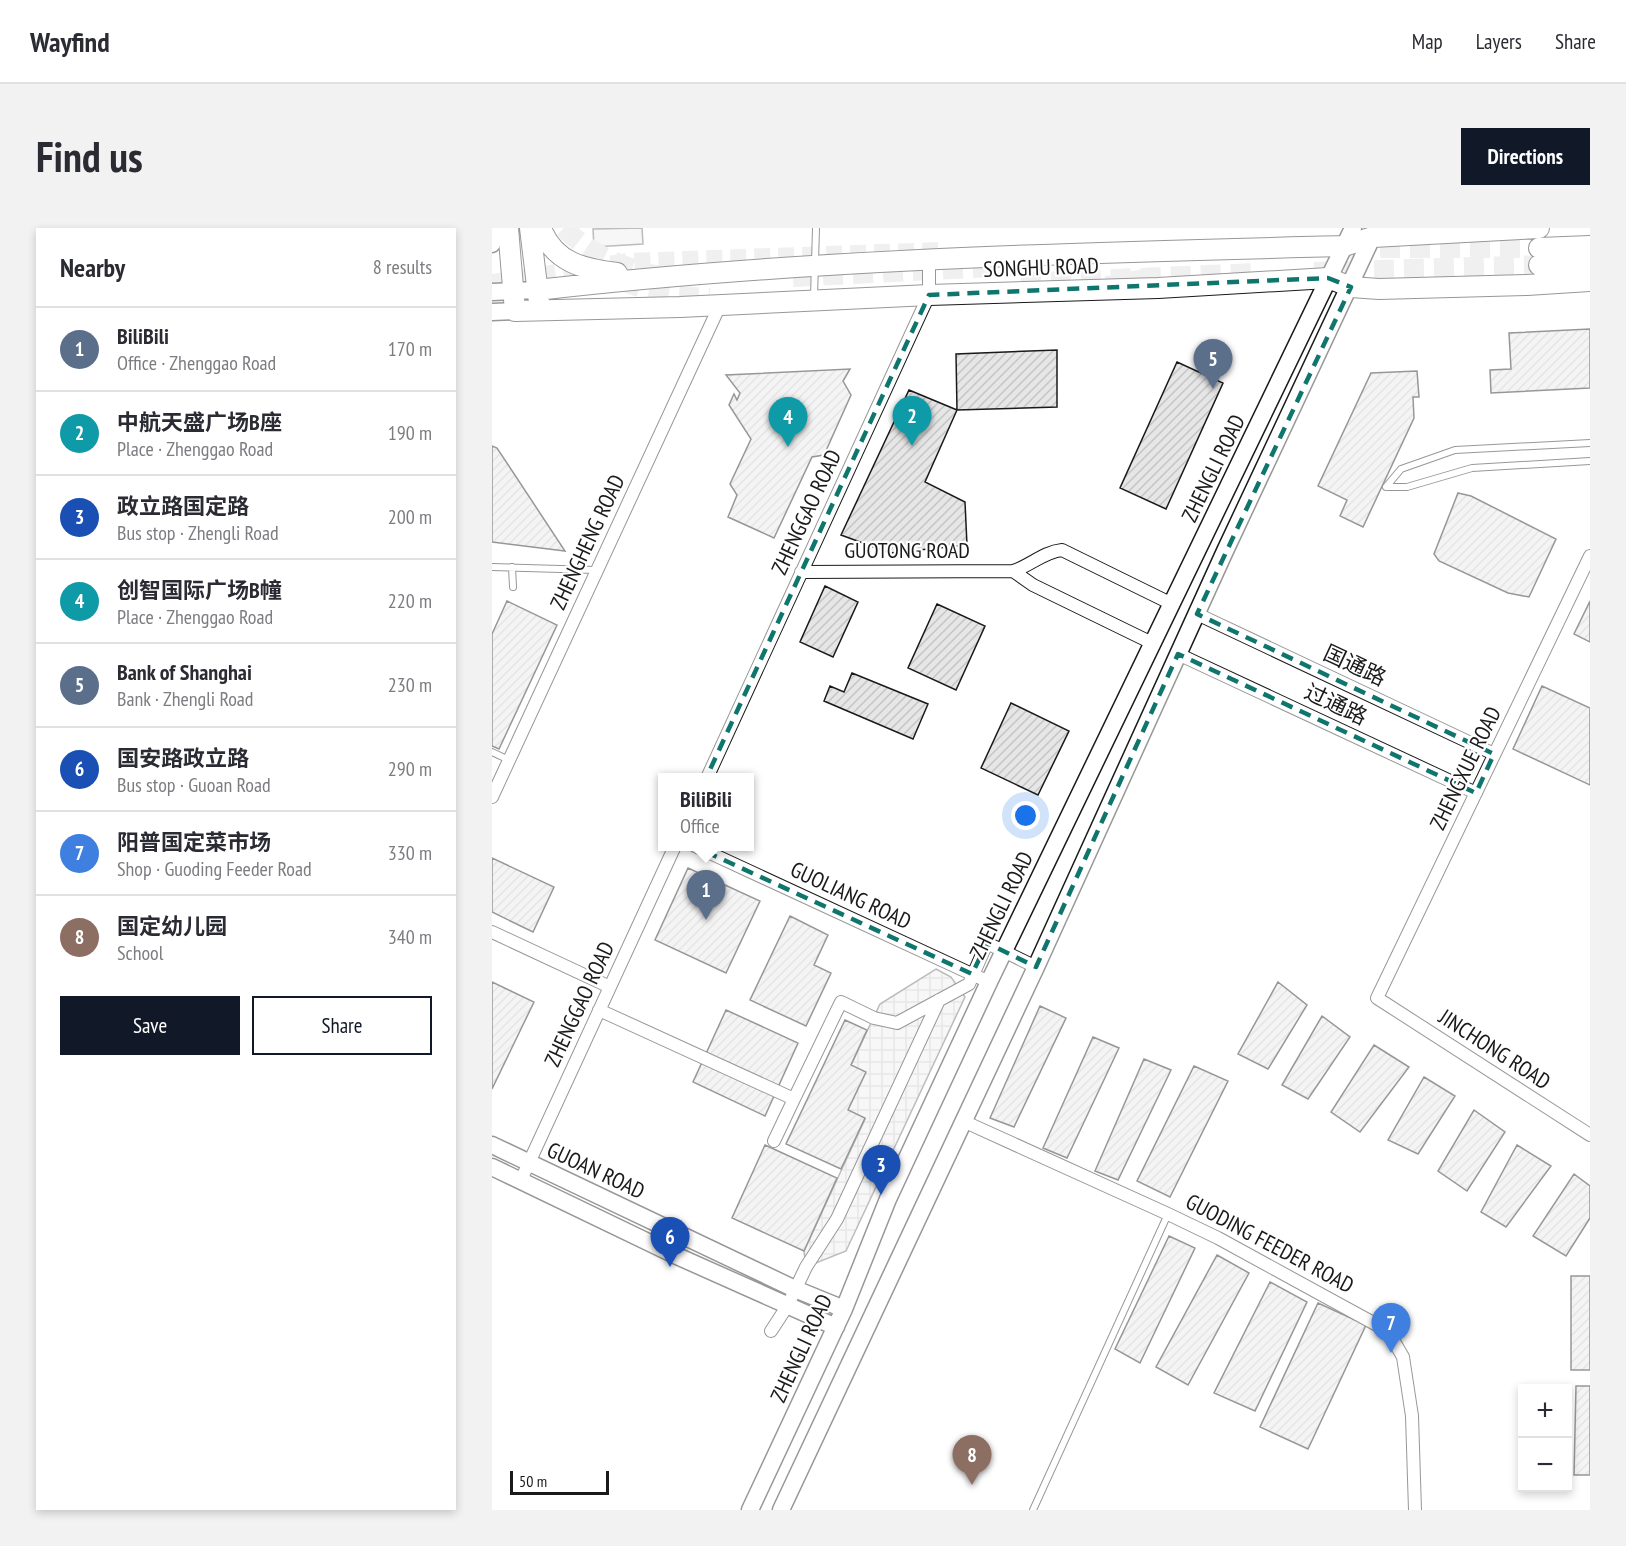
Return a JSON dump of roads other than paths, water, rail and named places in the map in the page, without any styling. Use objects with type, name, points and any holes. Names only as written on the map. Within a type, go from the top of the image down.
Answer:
[{"type":"main road","points":[[492,244],[495,228]]},
{"type":"main road","points":[[508,228],[514,301]]},
{"type":"main road","name":"ZHENGLI ROAD","points":[[750,1510],[836,1327],[888,1199],[989,982],[1353,228]]},
{"type":"main road","name":"SONGHU ROAD","points":[[492,312],[537,290],[647,278],[929,260],[1344,246],[1375,232],[1539,228]]},
{"type":"main road","points":[[534,230],[553,250],[573,263],[591,270],[647,278]]},
{"type":"main road","points":[[534,230],[540,310]]},
{"type":"main road","name":"ZHENGLI ROAD","points":[[781,1510],[1036,967],[1178,654],[1375,232]]},
{"type":"main road","points":[[1590,246],[1539,257],[1590,262]]},
{"type":"main road","name":"SONGHU ROAD","points":[[492,292],[540,310],[1158,288],[1328,278],[1351,287],[1379,289],[1590,281]]},
{"type":"main road","name":"GUOAN ROAD","points":[[492,1145],[795,1290],[844,1309]]},
{"type":"main road","name":"GUOAN ROAD","points":[[492,1167],[677,1256],[836,1327]]},
{"type":"street","name":"ZHENGGAO ROAD","points":[[708,773],[929,295],[929,260]]},
{"type":"street","name":"ZHENGHENG ROAD","points":[[492,797],[720,305]]},
{"type":"street","name":"GUOTONG ROAD","points":[[801,572],[1013,571],[1024,568],[1045,555],[1062,550],[1172,604]]},
{"type":"street","name":"ZHENGXUE ROAD","points":[[1377,998],[1590,556]]},
{"type":"street","points":[[1013,571],[1034,585],[1152,643]]},
{"type":"street","name":"国通路","points":[[1197,614],[1494,754]]},
{"type":"street","name":"过通路","points":[[1178,654],[1476,793]]},
{"type":"street","name":"ZHENGGAO ROAD","points":[[521,1180],[673,851]]},
{"type":"street","name":"GUOLIANG ROAD","points":[[706,851],[989,982]]},
{"type":"street","points":[[492,932],[610,987]]},
{"type":"street","points":[[774,1141],[842,1002],[874,1018],[897,1023],[969,984],[987,943],[1036,967]]},
{"type":"street","name":"JINCHONG ROAD","points":[[1377,998],[1590,1135]]},
{"type":"street","points":[[771,1331],[788,1305],[806,1267],[837,1219],[939,1000]]},
{"type":"street","points":[[599,1010],[794,1099]]},
{"type":"street","name":"GUODING FEEDER ROAD","points":[[963,1121],[1168,1214],[1362,1315],[1388,1331],[1403,1357],[1412,1416],[1415,1510]]},
{"type":"lane","points":[[814,301],[816,228]]},
{"type":"lane","points":[[1590,443],[1455,450],[1401,469],[1386,487],[1407,487],[1472,468],[1590,461]]},
{"type":"lane","points":[[492,567],[598,570]]},
{"type":"lane","points":[[513,567],[513,586]]},
{"type":"lane","points":[[492,752],[509,760]]},
{"type":"lane","points":[[1033,1510],[1168,1214]]},
{"type":"tunnel","points":[[564,228],[596,253],[633,269],[659,276]]},
{"type":"tunnel","points":[[1350,250],[1539,248]]},
{"type":"tunnel","points":[[492,282],[628,261],[941,250]]},
{"type":"tunnel","points":[[793,277],[1033,265]]},
{"type":"tunnel","points":[[1314,272],[1539,265]]},
{"type":"tunnel","points":[[1021,283],[1255,273]]},
{"type":"tunnel","points":[[1106,284],[1144,277]]},
{"type":"tunnel","points":[[621,280],[665,294],[710,298]]},
{"type":"place","name":"Bank of Shanghai","points":[[1213,389]]},
{"type":"place","name":"中航天盛广场B座","points":[[912,446]]},
{"type":"place","name":"创智国际广场B幢","points":[[788,447]]},
{"type":"place","name":"BiliBili","points":[[706,920]]},
{"type":"place","name":"政立路国定路","points":[[881,1195]]},
{"type":"place","name":"国安路政立路","points":[[670,1267]]},
{"type":"place","name":"阳普国定菜市场","points":[[1391,1353]]},
{"type":"place","name":"国定幼儿园","points":[[972,1485]]}]
